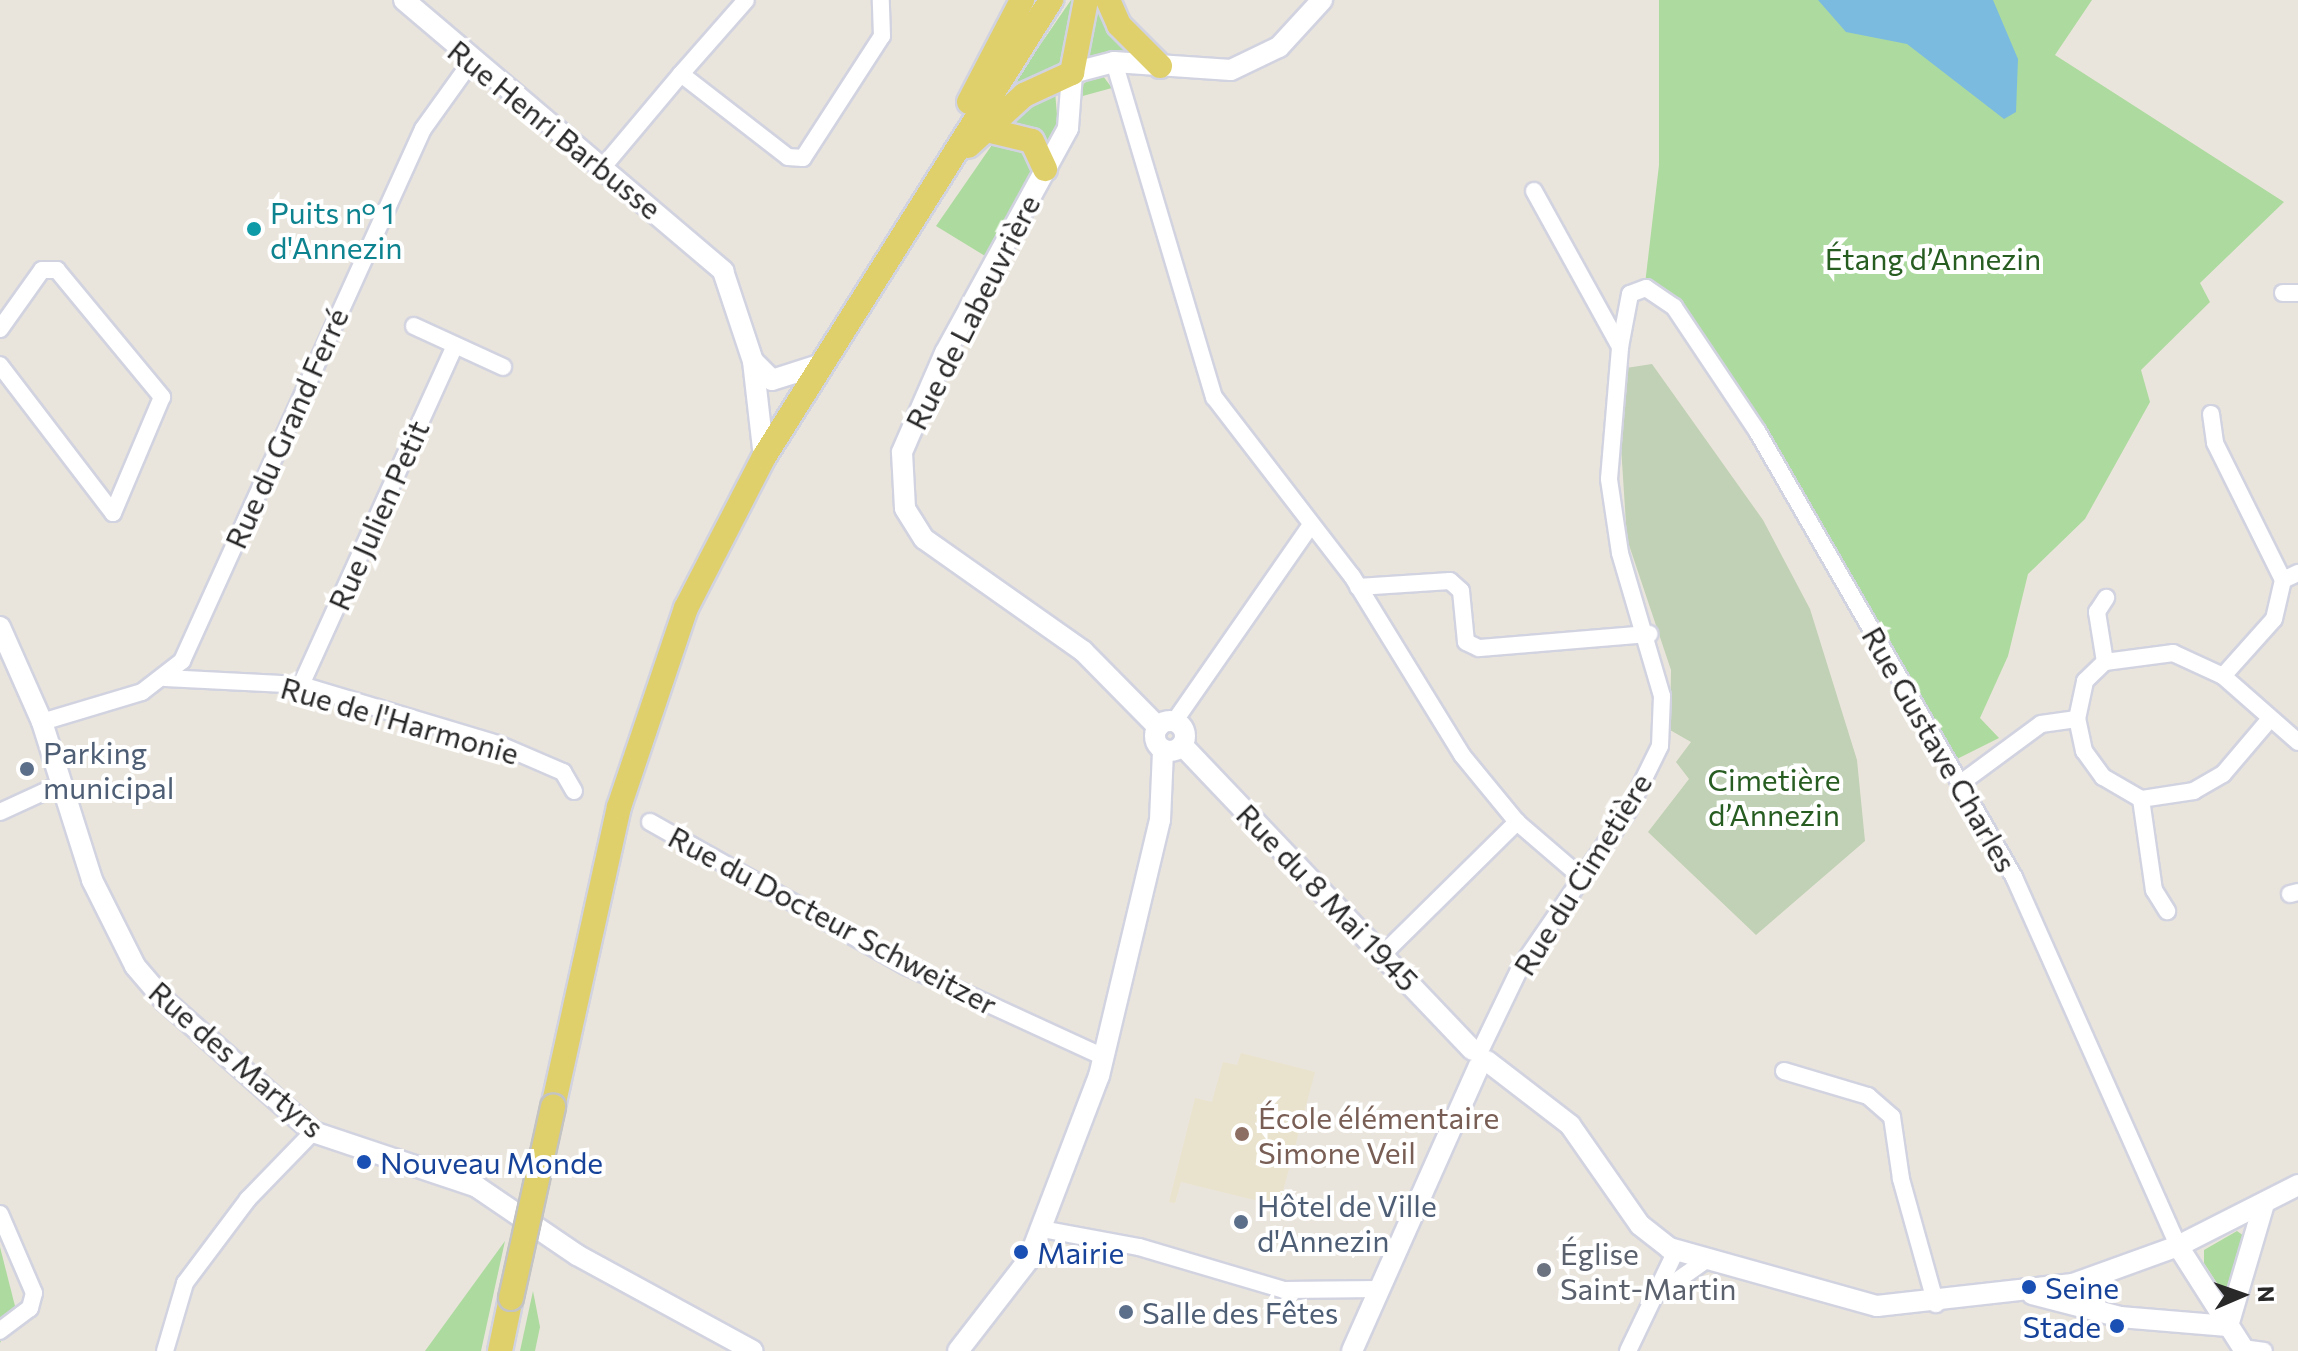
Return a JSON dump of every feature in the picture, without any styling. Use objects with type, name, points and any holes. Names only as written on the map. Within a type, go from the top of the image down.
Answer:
[{"type":"main road","points":[[945,167],[946,144],[1022,0]]},
{"type":"main road","points":[[500,1351],[619,807],[648,712],[686,608],[764,457],[819,365],[1051,0]]},
{"type":"main road","points":[[945,167],[1024,95],[1072,73],[1086,0]]},
{"type":"main road","points":[[1108,0],[1119,25],[1160,66]]},
{"type":"main road","points":[[987,130],[1032,141],[1045,169]]},
{"type":"street","name":"Rue Henri Barbusse","points":[[404,0],[471,62],[708,255],[730,286],[753,361],[764,457]]},
{"type":"street","points":[[602,168],[746,0]]},
{"type":"street","points":[[681,74],[788,157],[803,158],[882,36],[881,0]]},
{"type":"street","points":[[1072,73],[1114,62],[1196,73],[1259,59],[1298,31],[1322,0]]},
{"type":"street","name":"Rue du Grand Ferré","points":[[165,678],[182,661],[423,129],[471,62]]},
{"type":"street","points":[[1114,62],[1208,383],[1358,587],[1431,713],[1517,822],[1581,877]]},
{"type":"street","name":"Rue de Labeuvrière","points":[[1072,73],[1068,128],[945,353],[902,452],[905,508],[950,562],[1083,651],[1166,724]]},
{"type":"street","points":[[1534,191],[1620,347]]},
{"type":"street","points":[[0,329],[42,270],[57,270],[162,397],[113,513],[0,365]]},
{"type":"street","name":"Rue du Cimetière","points":[[1480,1056],[1520,968],[1633,803],[1660,746],[1662,696],[1649,634],[1620,553],[1609,479],[1620,347],[1630,294],[1646,288]]},
{"type":"street","name":"Rue Gustave Charles","points":[[1646,288],[1674,307],[1757,431],[2014,877],[2178,1246]]},
{"type":"street","points":[[414,326],[503,367]]},
{"type":"street","name":"Rue Julien Petit","points":[[301,685],[455,345]]},
{"type":"street","points":[[753,361],[772,380],[819,365]]},
{"type":"street","points":[[2211,414],[2215,443],[2291,577],[2274,619],[2223,676]]},
{"type":"street","points":[[958,1351],[1013,1285],[1042,1229],[1104,1057],[1160,820],[1173,747],[1166,724],[1311,525]]},
{"type":"street","points":[[1358,587],[1450,581],[1461,591],[1466,642],[1479,648],[1649,634]]},
{"type":"street","points":[[2105,662],[2097,612],[2106,598]]},
{"type":"street","name":"Rue des Martyrs","points":[[0,627],[42,722],[92,880],[143,978],[313,1132],[477,1187],[589,1261],[753,1351]]},
{"type":"street","points":[[2269,720],[2223,774],[2194,791],[2141,799],[2103,777],[2084,751],[2077,719],[2085,681],[2105,662],[2173,653],[2223,676],[2269,720],[2298,742]]},
{"type":"street","points":[[42,722],[165,678]]},
{"type":"street","name":"Rue de l'Harmonie","points":[[165,678],[301,685],[498,744],[563,772],[574,791]]},
{"type":"street","points":[[1961,783],[2041,724],[2077,719]]},
{"type":"street","name":"Rue du 8 Mai 1945","points":[[1173,747],[1480,1056],[1570,1125],[1640,1225],[1690,1255]]},
{"type":"street","points":[[0,812],[61,784]]},
{"type":"street","points":[[2141,799],[2154,890],[2167,911]]},
{"type":"street","name":"Rue du Docteur Schweitzer","points":[[650,822],[906,966],[1104,1057]]},
{"type":"street","points":[[1382,955],[1517,822]]},
{"type":"street","points":[[1352,1351],[1480,1056]]},
{"type":"street","points":[[1784,1071],[1868,1096],[1892,1117],[1901,1179],[1936,1304]]},
{"type":"street","points":[[165,1351],[185,1283],[248,1199],[313,1132]]},
{"type":"street","points":[[1690,1255],[1877,1306],[1936,1304],[2032,1294],[2178,1246],[2298,1185]]},
{"type":"street","points":[[2228,1326],[2264,1204]]},
{"type":"street","points":[[0,1214],[34,1293],[30,1308],[0,1331]]},
{"type":"street","points":[[2235,1218],[2255,1231]]},
{"type":"street","points":[[1042,1229],[1139,1247],[1284,1290],[1378,1289]]},
{"type":"street","points":[[2178,1246],[2244,1350],[2264,1351]]},
{"type":"street","points":[[1658,1294],[1679,1277],[1690,1255]]},
{"type":"street","points":[[1628,1351],[1658,1294],[1690,1255]]},
{"type":"street","points":[[2032,1294],[2120,1317],[2228,1326]]},
{"type":"shaded area","name":"École élémentaire Simone Veil","points":[[1241,1053],[1315,1072],[1279,1206],[1181,1182],[1175,1203],[1169,1202],[1195,1098],[1212,1102],[1223,1062],[1237,1065]]},
{"type":"green space","points":[[1071,0],[1080,0],[1066,68],[1023,89],[1016,80]]},
{"type":"green space","points":[[1101,0],[1139,54],[1076,57],[1088,7]]},
{"type":"green space","name":"Étang d’Annezin","points":[[1659,0],[2092,0],[2055,55],[2284,202],[2200,283],[2210,302],[2141,370],[2150,402],[2085,519],[2028,574],[2008,656],[1980,718],[1999,738],[1949,763],[1739,392],[1645,284],[1659,165]]},
{"type":"green space","points":[[1100,72],[1112,88],[1079,97],[1082,85]]},
{"type":"green space","points":[[1055,91],[1058,128],[1044,156],[1002,123],[1023,100]]},
{"type":"green space","points":[[1012,136],[1034,160],[1031,181],[990,259],[936,226],[994,142]]},
{"type":"green space","name":"Cimetière d’Annezin","points":[[1652,364],[1763,520],[1810,609],[1857,760],[1865,841],[1756,935],[1648,832],[1689,779],[1676,762],[1691,742],[1670,730],[1671,670],[1627,539],[1620,431],[1626,368]]},
{"type":"green space","points":[[2237,1231],[2248,1239],[2237,1291],[2224,1294],[2204,1263],[2204,1250]]},
{"type":"green space","points":[[505,1241],[481,1351],[425,1351]]},
{"type":"green space","points":[[0,1247],[16,1310],[0,1343]]},
{"type":"green space","points":[[533,1291],[540,1327],[535,1351],[520,1351]]},
{"type":"water","points":[[1818,0],[1993,0],[2018,59],[2016,112],[2004,119],[1907,44],[1846,32]]},
{"type":"place","name":"Puits n° 1 d'Annezin","points":[[254,229]]},
{"type":"place","name":"Parking municipal","points":[[27,769]]},
{"type":"place","name":"École élémentaire Simone Veil","points":[[1242,1134]]},
{"type":"place","name":"Nouveau Monde","points":[[364,1162]]},
{"type":"place","name":"Hôtel de Ville d'Annezin","points":[[1241,1222]]},
{"type":"place","name":"Mairie","points":[[1021,1252]]},
{"type":"place","name":"Église Saint-Martin","points":[[1544,1270]]},
{"type":"place","name":"Seine","points":[[2029,1287]]},
{"type":"place","name":"Salle des Fêtes","points":[[1126,1312]]},
{"type":"place","name":"Stade","points":[[2117,1326]]}]
